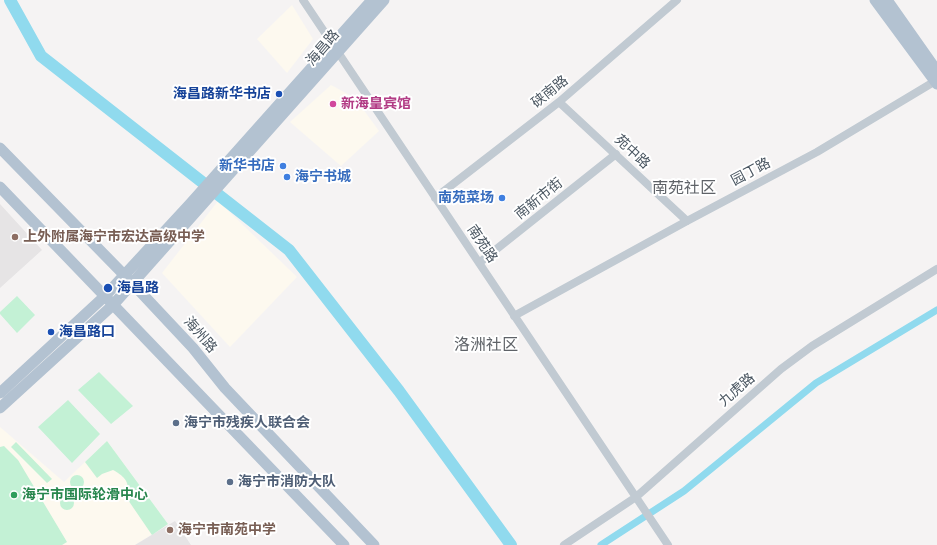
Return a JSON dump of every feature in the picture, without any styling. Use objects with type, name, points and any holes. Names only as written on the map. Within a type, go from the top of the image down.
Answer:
[{"type":"main road","name":"海昌路","points":[[0,408],[113,305],[133,284],[194,207],[335,48],[372,0]]},
{"type":"main road","name":"海昌路","points":[[335,48],[384,0]]},
{"type":"main road","points":[[875,0],[936,79]]},
{"type":"main road","points":[[887,0],[936,79]]},
{"type":"main road","name":"海州路","points":[[0,148],[133,284],[193,348],[225,388],[374,545]]},
{"type":"main road","points":[[0,187],[344,545]]},
{"type":"main road","name":"海昌路","points":[[0,393],[105,296],[124,275],[194,207]]},
{"type":"street","name":"南苑路","points":[[303,0],[668,545]]},
{"type":"street","name":"硖南路","points":[[435,198],[559,102],[677,0]]},
{"type":"street","name":"园丁路","points":[[514,316],[817,152],[936,79]]},
{"type":"street","name":"苑中路","points":[[559,102],[687,221]]},
{"type":"street","name":"南新市街","points":[[479,263],[616,154]]},
{"type":"street","name":"九虎路","points":[[564,545],[637,500],[781,369],[812,346],[937,269]]},
{"type":"shaded area","points":[[292,5],[313,39],[287,73],[257,39]]},
{"type":"shaded area","points":[[331,85],[355,98],[379,131],[341,166],[290,122]]},
{"type":"shaded area","points":[[218,201],[297,277],[230,347],[162,273]]},
{"type":"shaded area","name":"上外附属海宁市宏达高级中学","points":[[0,204],[42,250],[0,288]]},
{"type":"shaded area","points":[[0,427],[64,482],[107,441],[168,524],[135,545],[0,545]]},
{"type":"shaded area","name":"海宁市南苑中学","points":[[175,521],[191,545],[135,545]]},
{"type":"green space","points":[[17,296],[35,315],[17,333],[0,314],[0,312]]},
{"type":"green space","points":[[99,372],[133,406],[111,424],[78,390]]},
{"type":"green space","points":[[68,400],[100,434],[72,463],[38,427]]},
{"type":"green space","points":[[107,441],[168,524],[152,535],[126,497],[125,493],[128,486],[125,479],[113,470],[102,474],[97,478],[85,462]]},
{"type":"green space","points":[[16,442],[52,479],[47,483],[11,447]]},
{"type":"green space","name":"海宁市国际轮滑中心","points":[[4,446],[18,460],[67,542],[62,545],[0,545],[0,447]]},
{"type":"green space","points":[[77,475],[82,477],[84,482],[82,487],[77,489],[72,487],[70,482],[72,477]]},
{"type":"green space","points":[[67,496],[72,498],[74,503],[72,508],[67,510],[62,508],[60,503],[62,498]]},
{"type":"waterway","points":[[10,0],[41,56],[289,250],[399,391],[511,545]]},
{"type":"waterway","points":[[601,545],[684,491],[816,383],[937,310]]},
{"type":"place","name":"海昌路新华书店","points":[[279,94]]},
{"type":"place","name":"新海皇宾馆","points":[[333,104]]},
{"type":"place","name":"新华书店","points":[[283,166]]},
{"type":"place","name":"海宁书城","points":[[287,177]]},
{"type":"place","name":"南苑菜场","points":[[502,198]]},
{"type":"place","name":"上外附属海宁市宏达高级中学","points":[[15,237]]},
{"type":"place","name":"海昌路","points":[[108,288]]},
{"type":"place","name":"海昌路口","points":[[51,332]]},
{"type":"place","name":"海宁市残疾人联合会","points":[[176,423]]},
{"type":"place","name":"海宁市消防大队","points":[[230,482]]},
{"type":"place","name":"海宁市国际轮滑中心","points":[[14,495]]},
{"type":"place","name":"海宁市南苑中学","points":[[170,530]]},
{"type":"district","name":"南苑社区","points":[[684,188]]},
{"type":"district","name":"洛洲社区","points":[[486,345]]}]
